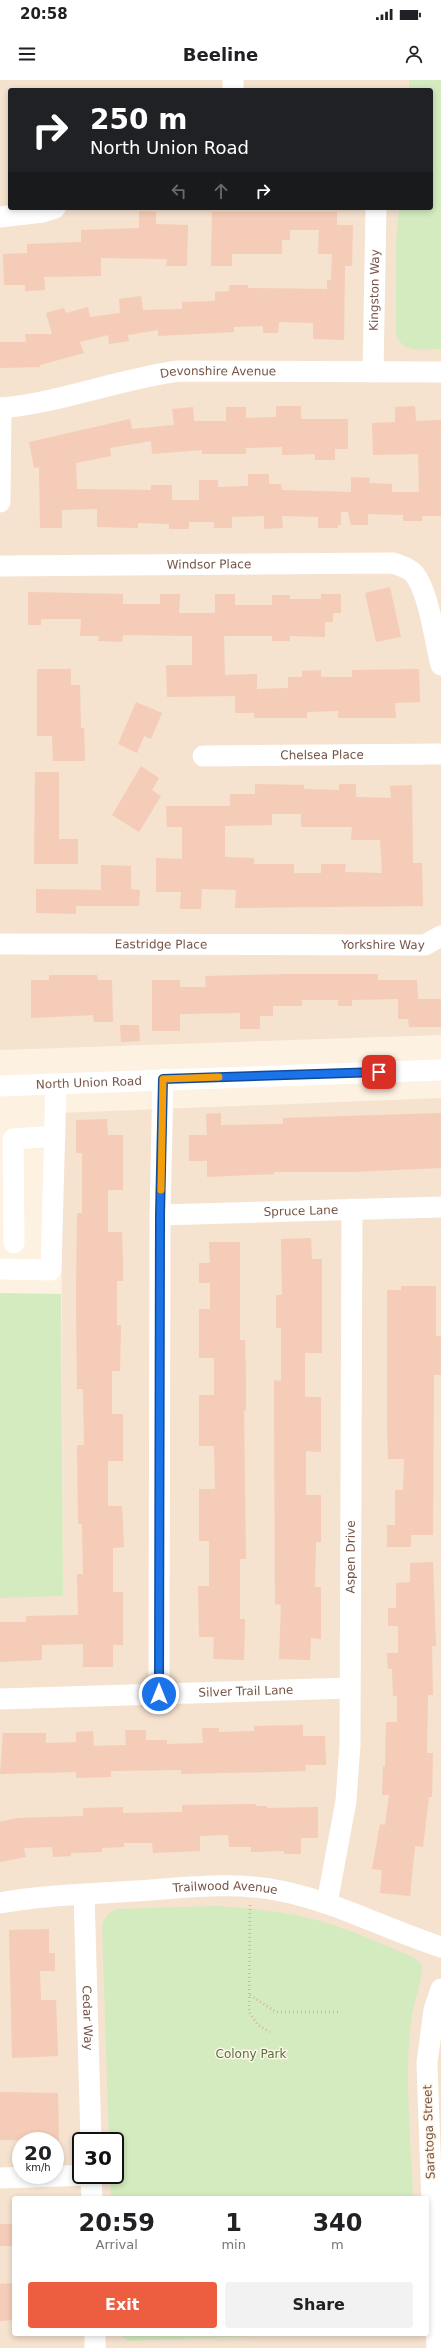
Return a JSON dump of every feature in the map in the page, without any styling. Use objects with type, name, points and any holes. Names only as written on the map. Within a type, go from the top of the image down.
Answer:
[{"type":"street","points":[[0,217],[49,210]]},
{"type":"street","name":"Kingston Way","points":[[373,372],[376,210]]},
{"type":"street","name":"Devonshire Avenue","points":[[0,408],[38,404],[145,376],[179,371],[441,372]]},
{"type":"street","points":[[0,408],[0,502]]},
{"type":"street","name":"Windsor Place","points":[[0,566],[393,563],[407,568],[415,575],[423,592],[441,665]]},
{"type":"street","name":"Chelsea Place","points":[[203,756],[441,754]]},
{"type":"street","name":"Yorkshire Way","points":[[322,944],[425,945],[441,936]]},
{"type":"street","name":"Eastridge Place","points":[[0,944],[322,944]]},
{"type":"street","name":"North Union Road","points":[[0,1086],[441,1070]]},
{"type":"street","points":[[159,1694],[160,1215],[163,1079]]},
{"type":"street","points":[[0,1269],[52,1270],[56,1084]]},
{"type":"street","points":[[14,1243],[13,1139],[55,1136]]},
{"type":"street","name":"Spruce Lane","points":[[160,1215],[441,1207]]},
{"type":"street","name":"Aspen Drive","points":[[327,1903],[346,1801],[350,1745],[349,1688],[352,1209]]},
{"type":"street","name":"Silver Trail Lane","points":[[0,1700],[349,1688]]},
{"type":"street","name":"Trailwood Avenue","points":[[0,1903],[32,1897],[218,1886],[250,1887],[281,1891],[327,1903],[404,1935],[441,1947]]},
{"type":"street","name":"Cedar Way","points":[[84,1894],[90,2132]]},
{"type":"street","name":"Saratoga Street","points":[[437,2348],[427,2063],[434,2010],[441,1989]]},
{"type":"street","points":[[0,2178],[72,2176]]},
{"type":"street","points":[[91,2184],[92,2196]]},
{"type":"street","points":[[95,2336],[95,2348]]},
{"type":"path","points":[[250,1887],[249,2012],[258,2025],[270,2032]]},
{"type":"path","points":[[249,1994],[276,2012],[339,2012]]},
{"type":"shaded area","points":[[0,80],[441,80],[441,1035],[0,1050]]},
{"type":"shaded area","points":[[441,1098],[441,2348],[0,2348],[0,1598],[63,1595],[61,1113]]},
{"type":"green space","points":[[409,80],[441,80],[441,349],[415,350],[404,346],[396,335],[396,243],[399,210],[433,210],[433,88],[409,88]]},
{"type":"green space","points":[[0,1293],[61,1294],[63,1596],[0,1598]]},
{"type":"green space","name":"Colony Park","points":[[217,1906],[274,1912],[321,1921],[361,1935],[413,1957],[422,1965],[421,1980],[411,2021],[408,2064],[413,2196],[111,2196],[110,2184],[124,2184],[124,2132],[109,2132],[102,1924],[108,1914],[117,1909]]},
{"type":"green space","points":[[122,2336],[254,2336],[128,2341]]},
{"type":"building","points":[[139,211],[156,212],[156,224],[188,225],[187,266],[166,266],[167,259],[101,258],[101,276],[44,277],[45,290],[25,291],[25,285],[4,285],[3,254],[27,253],[27,244],[81,242],[81,230],[139,228]]},
{"type":"building","points":[[212,212],[337,212],[337,225],[353,225],[352,266],[345,266],[344,340],[313,339],[313,323],[279,322],[278,333],[263,333],[263,326],[234,327],[234,332],[158,336],[158,330],[128,335],[129,341],[109,344],[108,335],[80,342],[84,353],[40,365],[40,367],[0,368],[0,342],[26,342],[25,334],[52,334],[46,313],[64,308],[66,313],[88,307],[90,317],[120,313],[119,299],[141,296],[143,310],[182,309],[182,302],[215,301],[215,292],[229,291],[229,285],[248,285],[248,288],[327,289],[327,280],[331,280],[332,254],[318,254],[319,230],[290,230],[290,240],[282,240],[282,254],[232,254],[232,266],[211,266]]},
{"type":"building","points":[[276,406],[301,406],[301,419],[348,419],[348,449],[335,449],[335,460],[315,460],[315,454],[282,455],[282,447],[246,448],[246,454],[202,454],[202,450],[152,454],[151,441],[110,448],[111,456],[76,463],[77,489],[151,490],[151,485],[172,485],[172,500],[199,500],[199,480],[218,480],[218,487],[248,486],[248,474],[269,474],[269,484],[281,484],[282,490],[351,492],[351,477],[370,478],[369,483],[392,484],[392,492],[419,492],[418,454],[373,455],[372,423],[395,422],[395,407],[415,406],[416,421],[441,420],[441,516],[422,516],[422,521],[403,521],[403,515],[368,514],[368,525],[351,525],[348,512],[341,512],[341,525],[338,525],[338,528],[318,528],[318,517],[282,516],[283,528],[264,529],[264,516],[232,517],[232,528],[214,528],[214,522],[189,522],[189,529],[169,529],[169,524],[138,523],[138,528],[97,527],[97,509],[62,510],[62,528],[40,528],[39,467],[34,468],[29,442],[130,419],[132,429],[174,425],[172,409],[193,407],[194,421],[226,421],[226,407],[246,407],[246,418],[276,417]]},
{"type":"building","points":[[390,587],[401,637],[376,642],[365,593]]},
{"type":"building","points":[[28,592],[123,594],[123,604],[160,604],[160,594],[180,594],[179,613],[215,613],[215,594],[235,594],[235,605],[272,605],[272,595],[290,595],[290,599],[321,599],[321,594],[341,594],[341,613],[333,613],[333,622],[325,622],[325,637],[290,636],[290,641],[272,641],[272,636],[224,636],[225,675],[257,674],[257,689],[288,688],[288,677],[302,677],[302,671],[321,670],[321,677],[352,677],[352,670],[419,669],[420,702],[395,703],[396,718],[338,718],[338,711],[307,712],[307,718],[254,718],[254,713],[235,713],[235,696],[167,697],[166,665],[192,665],[192,636],[123,635],[122,642],[98,641],[99,636],[80,636],[81,619],[41,619],[41,625],[28,625]]},
{"type":"building","points":[[37,669],[71,669],[71,685],[80,685],[81,728],[84,728],[85,761],[53,761],[52,736],[37,736]]},
{"type":"building","points":[[136,702],[162,713],[151,739],[144,736],[137,753],[118,744]]},
{"type":"building","points":[[141,766],[159,778],[152,790],[161,796],[139,832],[112,815]]},
{"type":"building","points":[[35,772],[59,772],[59,839],[78,839],[78,864],[34,864]]},
{"type":"building","points":[[255,784],[304,785],[304,789],[339,790],[339,784],[356,784],[356,797],[391,798],[390,786],[412,785],[413,863],[422,863],[423,906],[235,908],[236,890],[202,889],[201,909],[180,909],[181,892],[156,892],[156,858],[182,859],[182,827],[167,827],[166,806],[230,806],[230,794],[255,794]],"holes":[[[272,814],[301,814],[301,827],[352,827],[351,840],[380,840],[382,873],[345,872],[346,864],[321,864],[321,873],[294,873],[294,864],[254,864],[254,858],[225,857],[225,826],[272,825]]]},
{"type":"building","points":[[101,865],[131,866],[131,889],[140,890],[139,906],[76,906],[76,914],[36,913],[36,889],[101,890]]},
{"type":"building","points":[[378,974],[378,980],[417,980],[418,999],[441,999],[441,1027],[409,1027],[408,1019],[398,1019],[398,999],[352,1000],[352,1006],[338,1006],[338,1000],[302,1000],[302,1006],[273,1006],[273,1016],[260,1016],[260,1029],[240,1029],[240,1013],[180,1014],[180,1031],[152,1031],[152,980],[180,980],[180,987],[206,987],[205,976]]},
{"type":"building","points":[[49,975],[97,975],[98,980],[112,980],[113,1022],[94,1022],[93,1015],[31,1018],[31,980],[49,980]]},
{"type":"building","points":[[120,1025],[139,1025],[140,1041],[121,1042]]},
{"type":"building","points":[[221,1113],[221,1125],[283,1124],[283,1118],[441,1113],[441,1168],[351,1172],[274,1172],[274,1174],[207,1177],[207,1161],[189,1161],[189,1135],[207,1135],[206,1114]]},
{"type":"building","points":[[107,1119],[108,1135],[123,1135],[123,1190],[108,1190],[108,1232],[122,1232],[123,1281],[117,1281],[117,1325],[121,1325],[120,1371],[112,1371],[112,1414],[123,1414],[123,1461],[108,1461],[108,1506],[122,1506],[124,1547],[113,1548],[113,1592],[123,1592],[123,1645],[113,1645],[113,1667],[83,1667],[83,1644],[42,1645],[42,1660],[0,1662],[0,1622],[26,1622],[26,1616],[78,1615],[77,1574],[83,1574],[82,1524],[78,1524],[77,1445],[84,1445],[83,1389],[77,1389],[77,1213],[82,1213],[82,1153],[76,1153],[76,1120]]},
{"type":"building","points":[[311,1238],[312,1259],[322,1259],[322,1353],[305,1353],[305,1397],[321,1397],[321,1452],[306,1451],[306,1495],[321,1495],[321,1542],[316,1542],[315,1587],[321,1587],[321,1639],[311,1638],[310,1660],[279,1659],[281,1605],[275,1604],[274,1380],[281,1381],[281,1328],[276,1328],[276,1295],[282,1295],[281,1239]]},
{"type":"building","points":[[209,1242],[240,1242],[240,1340],[245,1340],[246,1375],[246,1411],[244,1411],[246,1559],[240,1559],[240,1619],[245,1619],[244,1660],[213,1659],[214,1637],[199,1637],[198,1586],[209,1586],[209,1541],[199,1541],[199,1489],[215,1489],[214,1446],[199,1446],[199,1395],[214,1395],[214,1358],[199,1358],[199,1309],[210,1309],[210,1283],[199,1283],[199,1263],[210,1263]]},
{"type":"building","points":[[401,1286],[436,1286],[436,1336],[441,1336],[441,1375],[434,1375],[433,1535],[411,1535],[411,1547],[387,1547],[387,1525],[395,1525],[395,1490],[403,1490],[404,1459],[388,1459],[387,1290],[401,1290]]},
{"type":"building","points":[[433,1562],[436,1646],[432,1646],[433,1695],[428,1695],[427,1753],[433,1753],[432,1797],[429,1797],[423,1847],[415,1846],[410,1896],[380,1893],[382,1870],[372,1869],[380,1824],[385,1825],[389,1795],[382,1795],[383,1766],[385,1767],[386,1722],[397,1722],[397,1696],[393,1696],[392,1669],[388,1669],[387,1653],[398,1653],[398,1626],[388,1626],[388,1608],[396,1608],[396,1583],[410,1582],[410,1563]]},
{"type":"building","points":[[303,1725],[303,1736],[325,1736],[326,1765],[305,1765],[306,1771],[271,1772],[181,1774],[181,1770],[111,1771],[111,1777],[76,1778],[76,1772],[0,1774],[3,1733],[46,1733],[46,1743],[76,1742],[76,1732],[93,1731],[94,1746],[126,1745],[125,1730],[146,1730],[146,1740],[167,1740],[167,1744],[203,1743],[202,1728],[219,1728],[219,1732],[254,1731],[254,1726]]},
{"type":"building","points":[[256,1804],[256,1806],[267,1806],[267,1808],[318,1807],[318,1838],[301,1838],[301,1854],[284,1854],[284,1851],[251,1852],[251,1847],[229,1847],[228,1835],[200,1836],[200,1851],[153,1853],[152,1843],[124,1843],[124,1847],[102,1848],[102,1852],[71,1853],[71,1856],[53,1857],[52,1847],[24,1848],[26,1857],[0,1862],[0,1822],[18,1818],[83,1816],[83,1808],[123,1807],[123,1813],[182,1812],[182,1805]]},
{"type":"building","points":[[49,1929],[49,1953],[55,1953],[55,1971],[40,1971],[41,2000],[56,2000],[58,2056],[12,2058],[9,1930]]},
{"type":"building","points":[[0,2092],[58,2093],[59,2132],[12,2132],[12,2140],[0,2140]]},
{"type":"building","points":[[0,2224],[12,2224],[12,2246],[0,2246]]},
{"type":"building","points":[[12,2283],[12,2320],[0,2321],[0,2284]]},
{"type":"slow traffic","points":[[161,1190],[163,1079],[219,1077]]},
{"type":"route","points":[[159,1694],[160,1215],[163,1079],[379,1072]]}]
